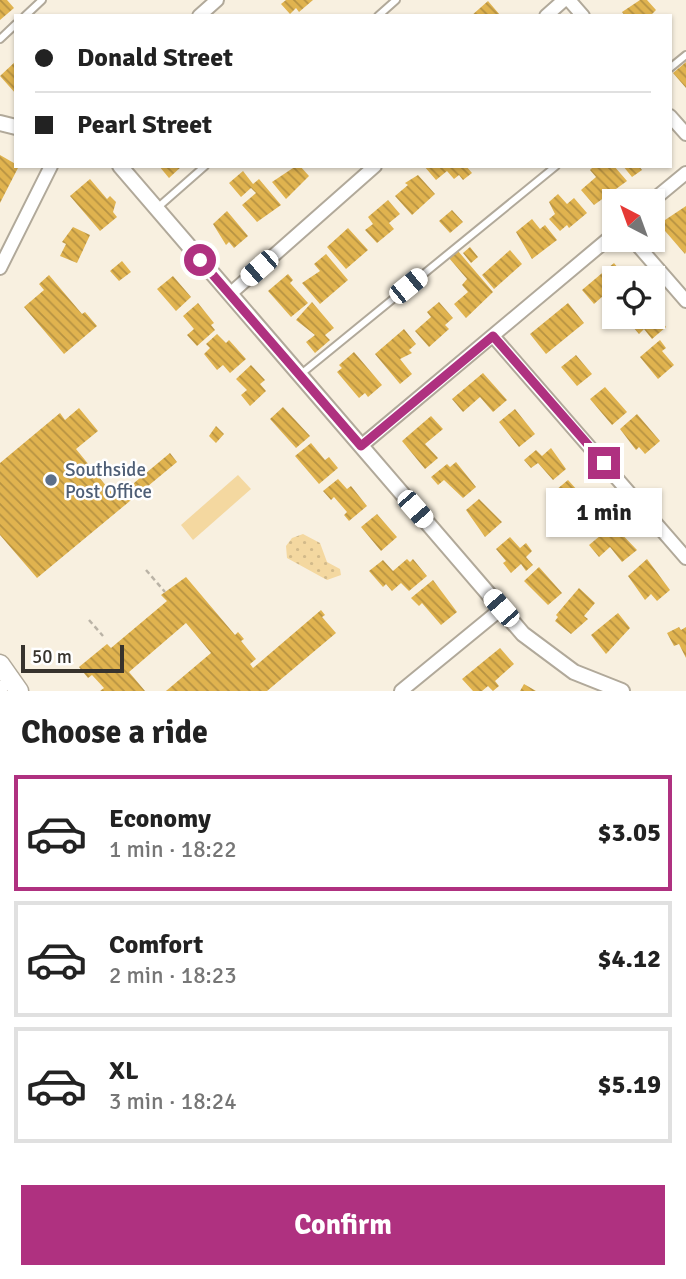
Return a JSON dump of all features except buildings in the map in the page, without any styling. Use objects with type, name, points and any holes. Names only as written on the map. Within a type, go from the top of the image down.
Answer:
[{"type":"main road","points":[[0,664],[10,686]]},
{"type":"street","points":[[201,14],[217,0]]},
{"type":"street","points":[[549,14],[567,0],[581,14]]},
{"type":"street","points":[[672,118],[686,134]]},
{"type":"street","points":[[0,268],[50,168]]},
{"type":"street","points":[[122,168],[523,635],[548,654],[598,684],[622,691]]},
{"type":"street","points":[[230,294],[373,168]]},
{"type":"street","points":[[665,190],[686,173]]},
{"type":"street","points":[[361,446],[602,244]]},
{"type":"street","points":[[643,252],[686,301]]},
{"type":"street","points":[[493,336],[686,558]]},
{"type":"street","points":[[401,691],[501,608]]},
{"type":"lane","points":[[27,14],[42,0]]},
{"type":"lane","points":[[380,14],[396,0]]},
{"type":"lane","points":[[0,39],[14,26]]},
{"type":"lane","points":[[672,66],[686,55]]},
{"type":"lane","points":[[156,209],[203,168]]},
{"type":"lane","points":[[300,376],[554,168]]},
{"type":"path","points":[[146,570],[164,592]]},
{"type":"path","points":[[89,620],[103,636]]},
{"type":"shaded area","points":[[238,475],[251,489],[193,540],[181,525]]},
{"type":"shaded area","points":[[303,534],[320,543],[327,562],[340,569],[341,575],[327,580],[287,558],[286,546],[292,538]]},
{"type":"place","name":"Southside Post Office","points":[[51,480]]},
{"type":"route","points":[[200,260],[361,446],[493,336],[604,463]]}]
